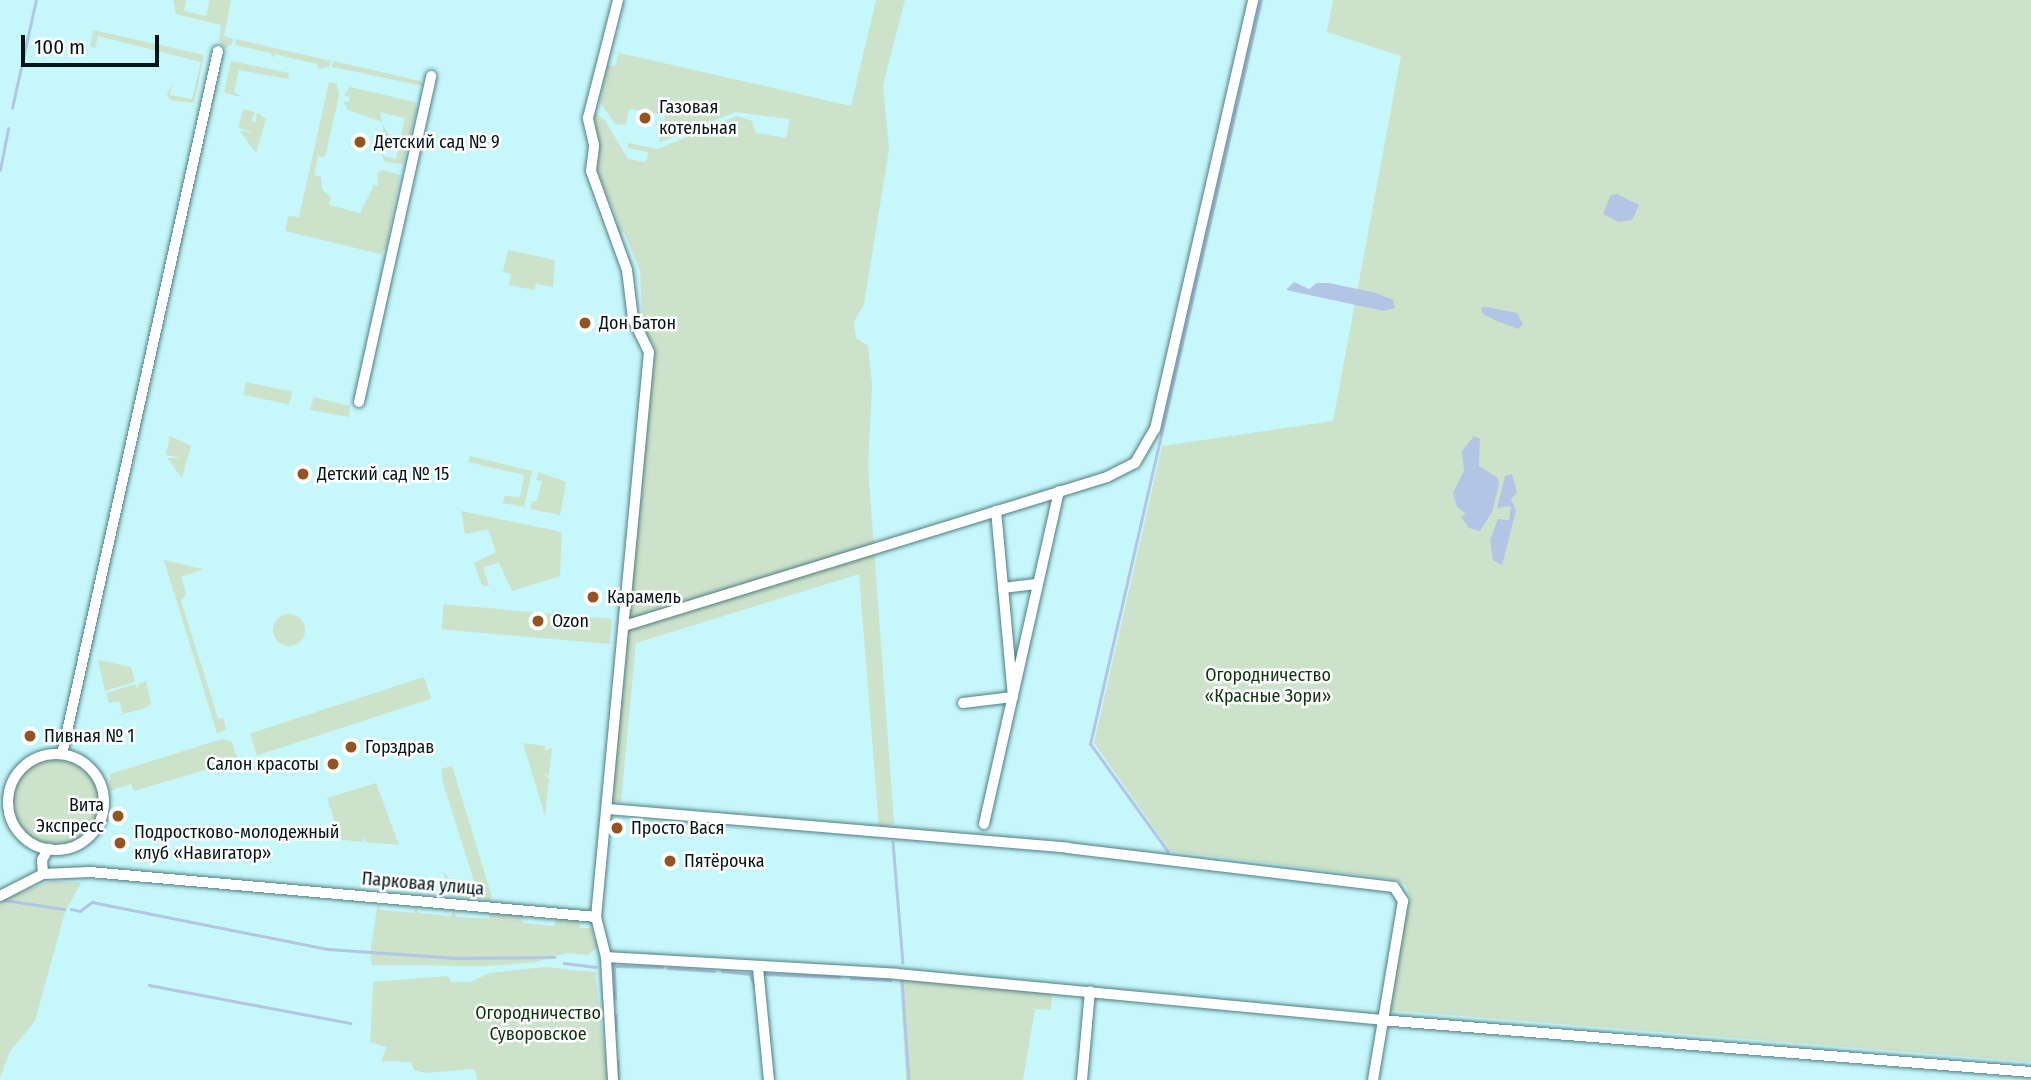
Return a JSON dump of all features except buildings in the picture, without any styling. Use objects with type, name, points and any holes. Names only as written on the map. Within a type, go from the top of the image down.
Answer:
[{"type":"street","points":[[613,1080],[606,957],[596,917],[649,352],[633,319],[627,270],[593,184],[594,145],[588,118],[618,0]]},
{"type":"street","points":[[624,626],[1127,469],[1147,450],[1155,429],[1253,0]]},
{"type":"street","points":[[62,754],[218,51]]},
{"type":"street","points":[[359,402],[431,76]]},
{"type":"street","points":[[984,824],[1059,491]]},
{"type":"street","points":[[996,510],[1013,696]]},
{"type":"street","points":[[1003,588],[1038,584]]},
{"type":"street","points":[[963,703],[1013,696]]},
{"type":"street","points":[[62,754],[85,764],[96,776],[103,796],[103,813],[82,842],[48,849],[29,842],[16,830],[8,810],[9,790],[25,765],[43,756],[62,754]]},
{"type":"street","points":[[607,809],[1067,848],[1394,887],[1403,901],[1380,1020],[1373,1080]]},
{"type":"street","points":[[43,874],[42,860],[48,849]]},
{"type":"street","name":"Парковая улица","points":[[0,896],[43,874],[110,873],[596,917]]},
{"type":"street","points":[[606,957],[758,968],[897,974],[1380,1020],[2031,1072]]},
{"type":"street","points":[[758,968],[769,1080]]},
{"type":"street","points":[[1082,1080],[1090,991]]},
{"type":"green space","points":[[173,0],[186,0],[184,11],[206,16],[210,0],[231,0],[224,36],[233,39],[232,44],[225,48],[219,41],[221,25],[176,14]]},
{"type":"green space","points":[[876,0],[905,0],[883,85],[889,149],[864,304],[854,322],[856,338],[868,346],[872,385],[868,466],[894,823],[887,828],[879,827],[859,574],[636,643],[621,802],[615,801],[612,797],[654,345],[637,321],[642,312],[640,270],[624,232],[618,235],[614,229],[619,224],[596,168],[591,116],[595,113],[605,120],[628,159],[646,162],[648,152],[628,148],[628,143],[658,149],[737,116],[752,121],[756,133],[786,138],[790,119],[735,112],[659,143],[665,115],[629,109],[626,125],[615,124],[600,102],[607,65],[615,66],[619,54],[611,51],[851,106]]},
{"type":"green space","name":"Огородничество «Красные Зори»","points":[[1333,0],[2031,0],[2031,1062],[1387,1010],[1384,1001],[1410,898],[1406,885],[1392,879],[1170,851],[1094,743],[1162,446],[1333,421],[1401,56],[1327,32]]},
{"type":"green space","points":[[93,30],[204,55],[194,103],[170,100],[167,94],[172,84],[170,95],[192,99],[201,62],[98,36],[95,48],[90,46]]},
{"type":"green space","points":[[236,39],[331,61],[329,67],[318,69],[317,64],[275,54],[272,58],[271,53],[235,45]]},
{"type":"green space","points":[[231,61],[289,73],[288,79],[239,70],[234,92],[242,97],[224,93]]},
{"type":"green space","points":[[334,61],[420,81],[424,86],[332,67]]},
{"type":"green space","points":[[329,82],[337,84],[339,96],[325,157],[318,156],[314,175],[321,177],[322,189],[331,198],[329,205],[360,213],[374,185],[378,186],[377,173],[383,170],[400,175],[386,247],[381,254],[285,231],[288,216],[299,217]]},
{"type":"green space","points":[[350,87],[414,102],[417,108],[403,164],[385,162],[381,153],[384,149],[383,156],[396,159],[400,141],[386,138],[383,145],[383,124],[388,134],[401,137],[405,118],[380,112],[382,122],[348,110],[343,101],[349,102],[350,97],[344,95]]},
{"type":"green space","points":[[243,109],[255,112],[251,121],[256,122],[257,112],[266,119],[256,153],[240,131],[254,132],[238,128]]},
{"type":"green space","points":[[508,250],[555,260],[553,287],[536,284],[534,290],[509,285],[511,274],[503,272]]},
{"type":"green space","points":[[246,382],[292,392],[289,404],[243,395]]},
{"type":"green space","points":[[314,397],[350,406],[349,417],[310,410]]},
{"type":"green space","points":[[170,436],[191,446],[182,478],[167,458],[181,458],[166,455]]},
{"type":"green space","points":[[470,456],[532,471],[524,507],[502,503],[505,496],[520,497],[524,475],[468,462]]},
{"type":"green space","points":[[539,472],[566,482],[560,515],[530,509],[532,501],[537,501],[542,481],[536,480]]},
{"type":"green space","points":[[461,511],[562,532],[560,576],[512,591],[499,563],[483,567],[489,586],[482,586],[474,563],[496,552],[488,529],[465,534]]},
{"type":"green space","points":[[164,560],[203,569],[181,577],[186,594],[181,601],[218,718],[224,719],[226,730],[217,733]]},
{"type":"green space","points":[[444,604],[612,619],[610,644],[441,629]]},
{"type":"green space","points":[[289,614],[300,619],[305,630],[300,641],[289,646],[278,641],[273,630],[278,619]]},
{"type":"green space","points":[[98,660],[131,667],[135,682],[105,691]]},
{"type":"green space","points":[[424,677],[431,699],[257,755],[250,734]]},
{"type":"green space","points":[[146,681],[151,704],[143,709],[114,716],[123,713],[119,701],[109,703],[106,693],[136,684],[138,691],[138,684]]},
{"type":"green space","points":[[222,739],[232,742],[237,758],[232,762],[134,791],[131,784],[110,791],[110,774]]},
{"type":"green space","points":[[523,743],[545,746],[545,751],[552,747],[549,776],[543,772],[549,779],[545,816]]},
{"type":"green space","points":[[56,759],[80,766],[92,778],[99,802],[92,826],[80,838],[56,845],[32,838],[20,826],[13,802],[20,778],[32,766]]},
{"type":"green space","points":[[452,766],[492,897],[490,900],[451,896],[443,871],[457,889],[475,884],[443,783],[441,769]]},
{"type":"green space","points":[[376,783],[399,845],[365,842],[365,835],[363,842],[335,839],[339,833],[327,798]]},
{"type":"green space","points":[[52,881],[81,883],[65,912],[35,1021],[10,1051],[0,1078],[0,900]]},
{"type":"green space","points":[[378,902],[380,910],[414,913],[416,906],[418,913],[451,916],[454,909],[456,917],[489,919],[490,913],[503,914],[522,916],[523,923],[554,926],[556,919],[579,921],[580,928],[591,928],[597,948],[587,955],[566,953],[537,962],[487,966],[372,965],[370,954]]},
{"type":"green space","name":"Огородничество Суворовское","points":[[545,967],[595,972],[608,1080],[478,1080],[474,1069],[426,1073],[414,1070],[411,1062],[381,1061],[387,1047],[370,1042],[373,982],[448,976],[451,982],[471,982],[489,973]]},
{"type":"green space","points":[[900,978],[1052,993],[1051,1010],[1035,1009],[1023,1080],[906,1080]]},
{"type":"water","points":[[1617,194],[1639,205],[1632,220],[1619,222],[1603,214],[1611,195]]},
{"type":"water","points":[[1294,282],[1309,289],[1317,283],[1329,283],[1376,293],[1393,300],[1395,308],[1384,311],[1286,290]]},
{"type":"water","points":[[1481,308],[1517,313],[1523,324],[1518,329],[1499,322],[1483,314]]},
{"type":"water","points":[[1474,436],[1480,439],[1479,466],[1498,478],[1499,485],[1492,512],[1480,531],[1469,528],[1461,517],[1466,514],[1457,507],[1453,493],[1464,471],[1462,451]]},
{"type":"water","points":[[1512,474],[1517,492],[1511,499],[1516,511],[1502,565],[1493,560],[1490,540],[1498,519],[1509,520],[1511,506],[1498,508],[1498,504],[1505,476]]},
{"type":"waterway","points":[[12,108],[36,0]]},
{"type":"waterway","points":[[1168,852],[1090,744],[1261,0]]},
{"type":"waterway","points":[[0,170],[8,129]]},
{"type":"waterway","points":[[893,842],[903,963]]},
{"type":"waterway","points":[[5,900],[64,909]]},
{"type":"waterway","points":[[71,909],[80,911],[92,902],[328,949],[457,958],[554,957]]},
{"type":"waterway","points":[[564,963],[596,967]]},
{"type":"waterway","points":[[615,999],[614,966],[662,967]]},
{"type":"waterway","points":[[668,968],[714,971]]},
{"type":"waterway","points":[[722,971],[750,974],[755,986]]},
{"type":"waterway","points":[[765,974],[839,977]]},
{"type":"waterway","points":[[851,978],[890,980]]},
{"type":"waterway","points":[[902,980],[909,1080]]},
{"type":"waterway","points":[[149,985],[350,1023]]},
{"type":"waterway","points":[[616,1015],[616,1030]]},
{"type":"waterway","points":[[618,1061],[618,1080]]},
{"type":"place","name":"Газовая котельная","points":[[645,118]]},
{"type":"place","name":"Детский сад № 9","points":[[360,142]]},
{"type":"place","name":"Дон Батон","points":[[585,323]]},
{"type":"place","name":"Детский сад № 15","points":[[303,474]]},
{"type":"place","name":"Карамель","points":[[593,597]]},
{"type":"place","name":"Ozon","points":[[538,621]]},
{"type":"place","name":"Пивная № 1","points":[[30,736]]},
{"type":"place","name":"Горздрав","points":[[351,747]]},
{"type":"place","name":"Салон красоты","points":[[333,764]]},
{"type":"place","name":"Вита Экспресс","points":[[118,816]]},
{"type":"place","name":"Просто Вася","points":[[617,828]]},
{"type":"place","name":"Подростково-молодежный клуб «Навигатор»","points":[[120,843]]},
{"type":"place","name":"Пятёрочка","points":[[670,861]]}]
